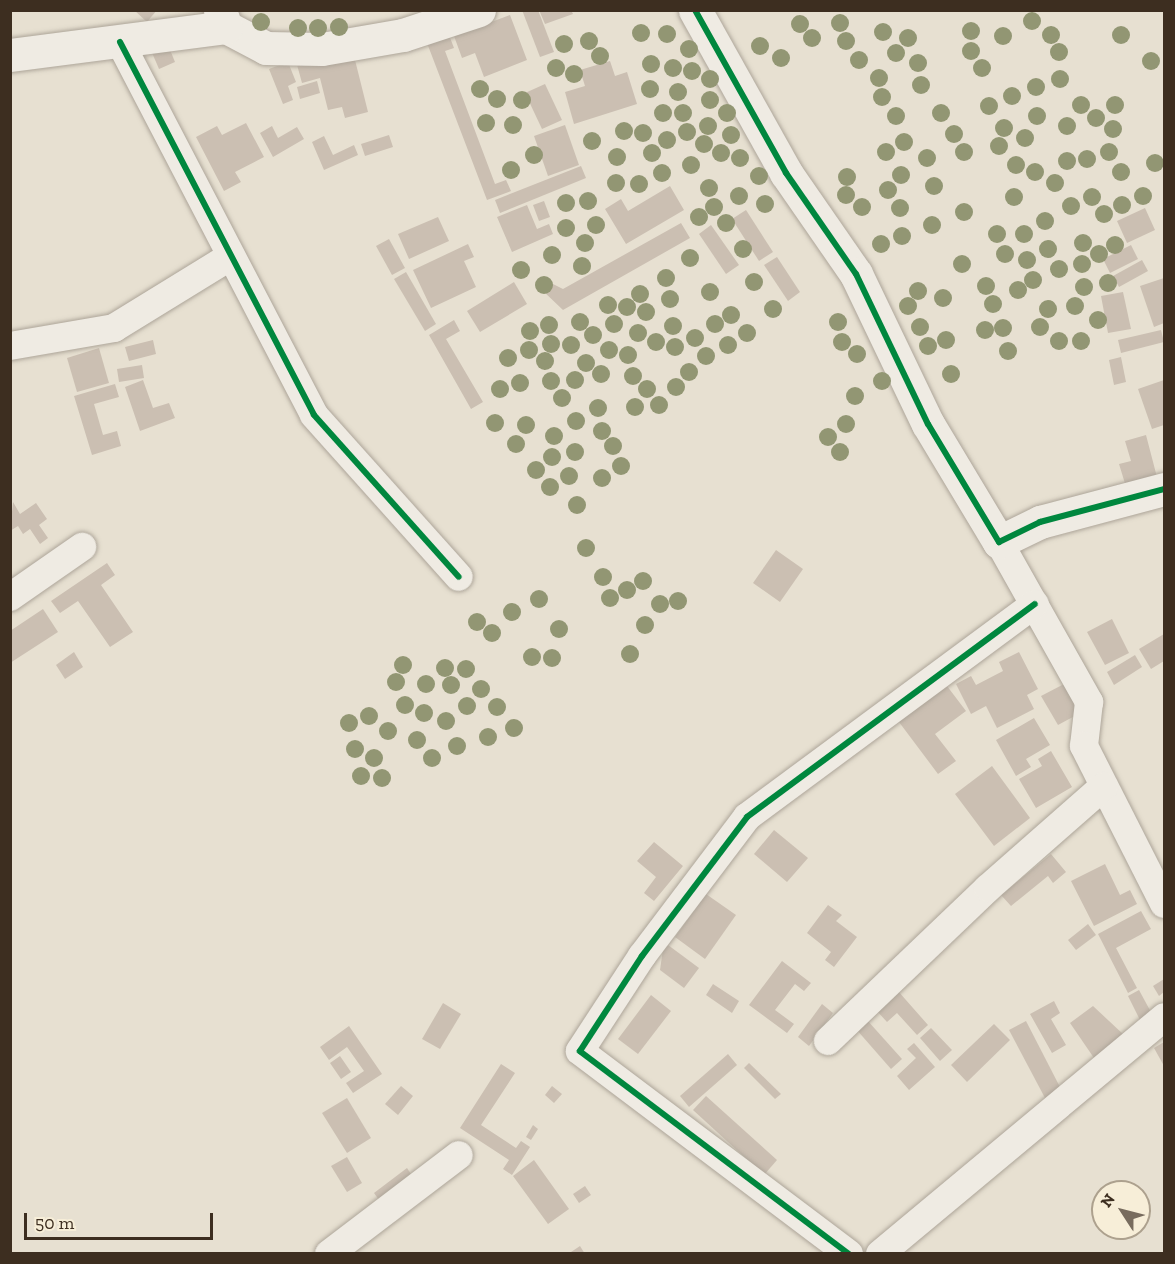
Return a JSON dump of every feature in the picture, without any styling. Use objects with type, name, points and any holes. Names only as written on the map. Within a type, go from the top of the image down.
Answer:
[{"type":"street","points":[[10,55],[120,42],[223,19],[266,48],[322,49],[403,35],[479,10]]},
{"type":"street","points":[[695,10],[786,173],[856,274],[928,424],[1035,604],[1089,702],[1084,746],[1164,904]]},
{"type":"street","points":[[120,42],[314,416],[459,577]]},
{"type":"street","points":[[10,346],[114,328],[231,256]]},
{"type":"street","points":[[999,542],[1040,522],[1164,489]]},
{"type":"street","points":[[10,597],[82,547]]},
{"type":"street","points":[[849,1254],[580,1051],[642,956],[747,817],[1035,604]]},
{"type":"street","points":[[828,1041],[988,888],[1104,786]]},
{"type":"street","points":[[899,1248],[1164,1017]]},
{"type":"street","points":[[329,1254],[459,1155]]},
{"type":"building","points":[[134,10],[157,10],[147,22]]},
{"type":"building","points":[[522,10],[538,10],[554,52],[540,57]]},
{"type":"building","points":[[539,10],[571,10],[573,14],[545,24]]},
{"type":"building","points":[[510,15],[527,60],[484,77],[475,53],[462,58],[454,36]]},
{"type":"building","points":[[449,35],[454,48],[445,51],[495,184],[506,180],[511,191],[487,200],[427,43]]},
{"type":"building","points":[[166,40],[175,62],[159,69],[150,48]]},
{"type":"building","points":[[352,48],[368,112],[345,118],[342,107],[328,110],[320,78],[302,83],[296,61]]},
{"type":"building","points":[[610,61],[615,76],[627,72],[637,104],[574,124],[565,92],[585,86],[580,70]]},
{"type":"building","points":[[288,62],[296,82],[288,86],[293,100],[283,104],[269,69]]},
{"type":"building","points":[[317,81],[320,93],[300,99],[297,87]]},
{"type":"building","points":[[545,84],[562,120],[542,129],[525,93]]},
{"type":"building","points":[[246,123],[264,157],[235,172],[241,182],[224,191],[196,137],[217,126],[222,135]]},
{"type":"building","points":[[565,125],[579,165],[548,176],[534,136]]},
{"type":"building","points":[[272,126],[278,138],[297,127],[304,139],[273,157],[260,133]]},
{"type":"building","points":[[389,135],[393,147],[365,156],[361,144]]},
{"type":"building","points":[[324,136],[333,155],[354,145],[358,155],[324,170],[312,142]]},
{"type":"building","points":[[581,166],[586,178],[500,213],[495,200]]},
{"type":"building","points":[[670,186],[684,210],[626,244],[605,209],[621,199],[628,211]]},
{"type":"building","points":[[544,201],[550,217],[539,221],[533,205]]},
{"type":"building","points":[[527,205],[537,229],[549,224],[553,234],[512,252],[497,217]]},
{"type":"building","points":[[1145,208],[1155,230],[1127,243],[1117,221]]},
{"type":"building","points":[[746,210],[773,252],[759,261],[732,219]]},
{"type":"building","points":[[438,217],[449,241],[409,259],[398,234]]},
{"type":"building","points":[[681,223],[690,238],[563,310],[542,290],[553,284],[563,289]]},
{"type":"building","points":[[711,225],[739,265],[726,274],[699,234]]},
{"type":"building","points":[[389,239],[405,268],[392,275],[376,246]]},
{"type":"building","points":[[468,244],[474,257],[464,261],[476,287],[431,308],[413,270]]},
{"type":"building","points":[[1131,245],[1138,259],[1110,273],[1103,259]]},
{"type":"building","points":[[777,257],[800,292],[788,301],[764,265]]},
{"type":"building","points":[[1142,260],[1148,271],[1119,287],[1113,276]]},
{"type":"building","points":[[406,272],[436,324],[425,331],[394,279]]},
{"type":"building","points":[[1164,278],[1164,323],[1154,327],[1140,286]]},
{"type":"building","points":[[514,282],[527,304],[480,332],[467,311]]},
{"type":"building","points":[[1123,292],[1131,329],[1108,333],[1101,296]]},
{"type":"building","points":[[454,320],[460,331],[446,339],[483,402],[471,409],[429,335]]},
{"type":"building","points":[[1161,330],[1164,342],[1121,353],[1118,340]]},
{"type":"building","points":[[153,340],[156,354],[129,361],[125,347]]},
{"type":"building","points":[[99,348],[109,383],[77,392],[67,358]]},
{"type":"building","points":[[1121,357],[1126,382],[1114,385],[1109,360]]},
{"type":"building","points":[[142,365],[144,378],[119,382],[117,369]]},
{"type":"building","points":[[143,380],[153,408],[169,403],[175,418],[140,431],[125,387]]},
{"type":"building","points":[[1164,380],[1164,425],[1152,429],[1138,389]]},
{"type":"building","points":[[115,384],[119,397],[94,404],[103,435],[117,431],[121,446],[92,455],[74,396]]},
{"type":"building","points":[[1146,435],[1158,481],[1127,490],[1119,464],[1131,461],[1125,441]]},
{"type":"building","points":[[13,502],[20,514],[36,503],[47,519],[39,525],[48,538],[40,544],[30,529],[23,534],[18,526],[10,531]]},
{"type":"building","points":[[776,550],[803,569],[780,602],[753,583]]},
{"type":"building","points":[[107,563],[115,575],[101,585],[133,632],[110,647],[78,601],[60,613],[51,601]]},
{"type":"building","points":[[43,609],[58,632],[10,663],[10,631]]},
{"type":"building","points":[[1112,619],[1129,653],[1105,665],[1087,632]]},
{"type":"building","points":[[1164,634],[1164,661],[1151,669],[1139,649]]},
{"type":"building","points":[[74,652],[83,667],[65,679],[56,665]]},
{"type":"building","points":[[1019,652],[1038,689],[1027,695],[1034,709],[997,728],[986,706],[971,714],[956,684],[971,676],[976,685],[1003,671],[999,662]]},
{"type":"building","points":[[1135,655],[1142,667],[1114,685],[1107,672]]},
{"type":"building","points":[[1066,683],[1082,712],[1058,725],[1041,696]]},
{"type":"building","points":[[947,686],[966,711],[935,734],[956,761],[938,774],[899,722]]},
{"type":"building","points":[[1034,718],[1050,745],[1026,759],[1031,767],[1016,776],[996,740]]},
{"type":"building","points":[[1051,751],[1072,787],[1036,808],[1019,779],[1042,766],[1038,759]]},
{"type":"building","points":[[992,766],[1030,818],[994,846],[955,794]]},
{"type":"building","points":[[774,830],[808,858],[787,882],[754,854]]},
{"type":"building","points":[[654,842],[683,866],[654,901],[644,893],[656,877],[637,861]]},
{"type":"building","points":[[1051,854],[1066,872],[1053,883],[1048,876],[1011,906],[1001,895]]},
{"type":"building","points":[[1105,864],[1120,895],[1130,890],[1137,904],[1094,926],[1071,881]]},
{"type":"building","points":[[706,894],[736,915],[705,959],[675,937]]},
{"type":"building","points":[[828,905],[842,915],[836,921],[857,937],[834,967],[825,960],[831,952],[807,933]]},
{"type":"building","points":[[1141,911],[1151,929],[1116,948],[1137,988],[1128,993],[1098,934]]},
{"type":"building","points":[[1088,924],[1096,935],[1076,950],[1068,940]]},
{"type":"building","points":[[664,942],[699,968],[684,988],[660,970]]},
{"type":"building","points":[[782,961],[811,983],[804,991],[795,984],[775,1010],[794,1024],[787,1033],[749,1005]]},
{"type":"building","points":[[1164,979],[1164,992],[1159,996],[1153,986]]},
{"type":"building","points":[[713,984],[739,1001],[732,1013],[706,995]]},
{"type":"building","points":[[1139,990],[1152,1014],[1140,1020],[1128,996]]},
{"type":"building","points":[[898,991],[928,1025],[917,1035],[897,1013],[887,1022],[876,1010]]},
{"type":"building","points":[[651,995],[671,1011],[638,1054],[618,1039]]},
{"type":"building","points":[[1054,1001],[1060,1013],[1051,1019],[1066,1045],[1052,1053],[1030,1014]]},
{"type":"building","points":[[443,1003],[461,1014],[440,1049],[422,1039]]},
{"type":"building","points":[[822,1004],[833,1013],[809,1046],[798,1037]]},
{"type":"building","points":[[1093,1006],[1124,1035],[1094,1058],[1070,1023]]},
{"type":"building","points":[[867,1020],[902,1059],[891,1069],[856,1029]]},
{"type":"building","points":[[1026,1021],[1061,1089],[1045,1098],[1009,1030]]},
{"type":"building","points":[[994,1024],[1010,1040],[967,1082],[951,1065]]},
{"type":"building","points":[[349,1026],[382,1074],[353,1093],[346,1083],[364,1071],[347,1047],[329,1060],[320,1047]]},
{"type":"building","points":[[931,1028],[952,1050],[940,1061],[920,1038]]},
{"type":"building","points":[[1164,1042],[1164,1066],[1154,1048]]},
{"type":"building","points":[[914,1043],[935,1067],[909,1090],[897,1076],[916,1058],[907,1049]]},
{"type":"building","points":[[728,1054],[737,1065],[689,1107],[680,1096]]},
{"type":"building","points":[[340,1056],[351,1072],[341,1079],[330,1063]]},
{"type":"building","points":[[749,1063],[781,1094],[775,1099],[744,1068]]},
{"type":"building","points":[[501,1064],[515,1073],[481,1125],[516,1148],[521,1141],[530,1147],[512,1175],[503,1169],[509,1160],[460,1128]]},
{"type":"building","points":[[401,1086],[413,1096],[398,1115],[385,1104]]},
{"type":"building","points":[[552,1086],[562,1094],[554,1103],[545,1095]]},
{"type":"building","points":[[706,1096],[777,1160],[764,1175],[693,1110]]},
{"type":"building","points":[[347,1098],[371,1138],[347,1153],[322,1113]]},
{"type":"building","points":[[533,1125],[538,1129],[531,1140],[526,1137]]},
{"type":"building","points":[[347,1157],[362,1183],[347,1192],[331,1166]]},
{"type":"building","points":[[534,1160],[569,1209],[548,1224],[513,1176]]},
{"type":"building","points":[[407,1168],[415,1180],[382,1204],[374,1193]]},
{"type":"building","points":[[585,1186],[591,1195],[579,1203],[573,1194]]},
{"type":"building","points":[[580,1246],[585,1254],[568,1254]]},
{"type":"cycle path","points":[[695,10],[786,173],[856,274],[928,424],[999,542],[1040,522],[1164,489]]},
{"type":"cycle path","points":[[120,42],[314,415],[459,577]]},
{"type":"cycle path","points":[[849,1254],[580,1051],[642,956],[747,817],[1035,604]]}]
